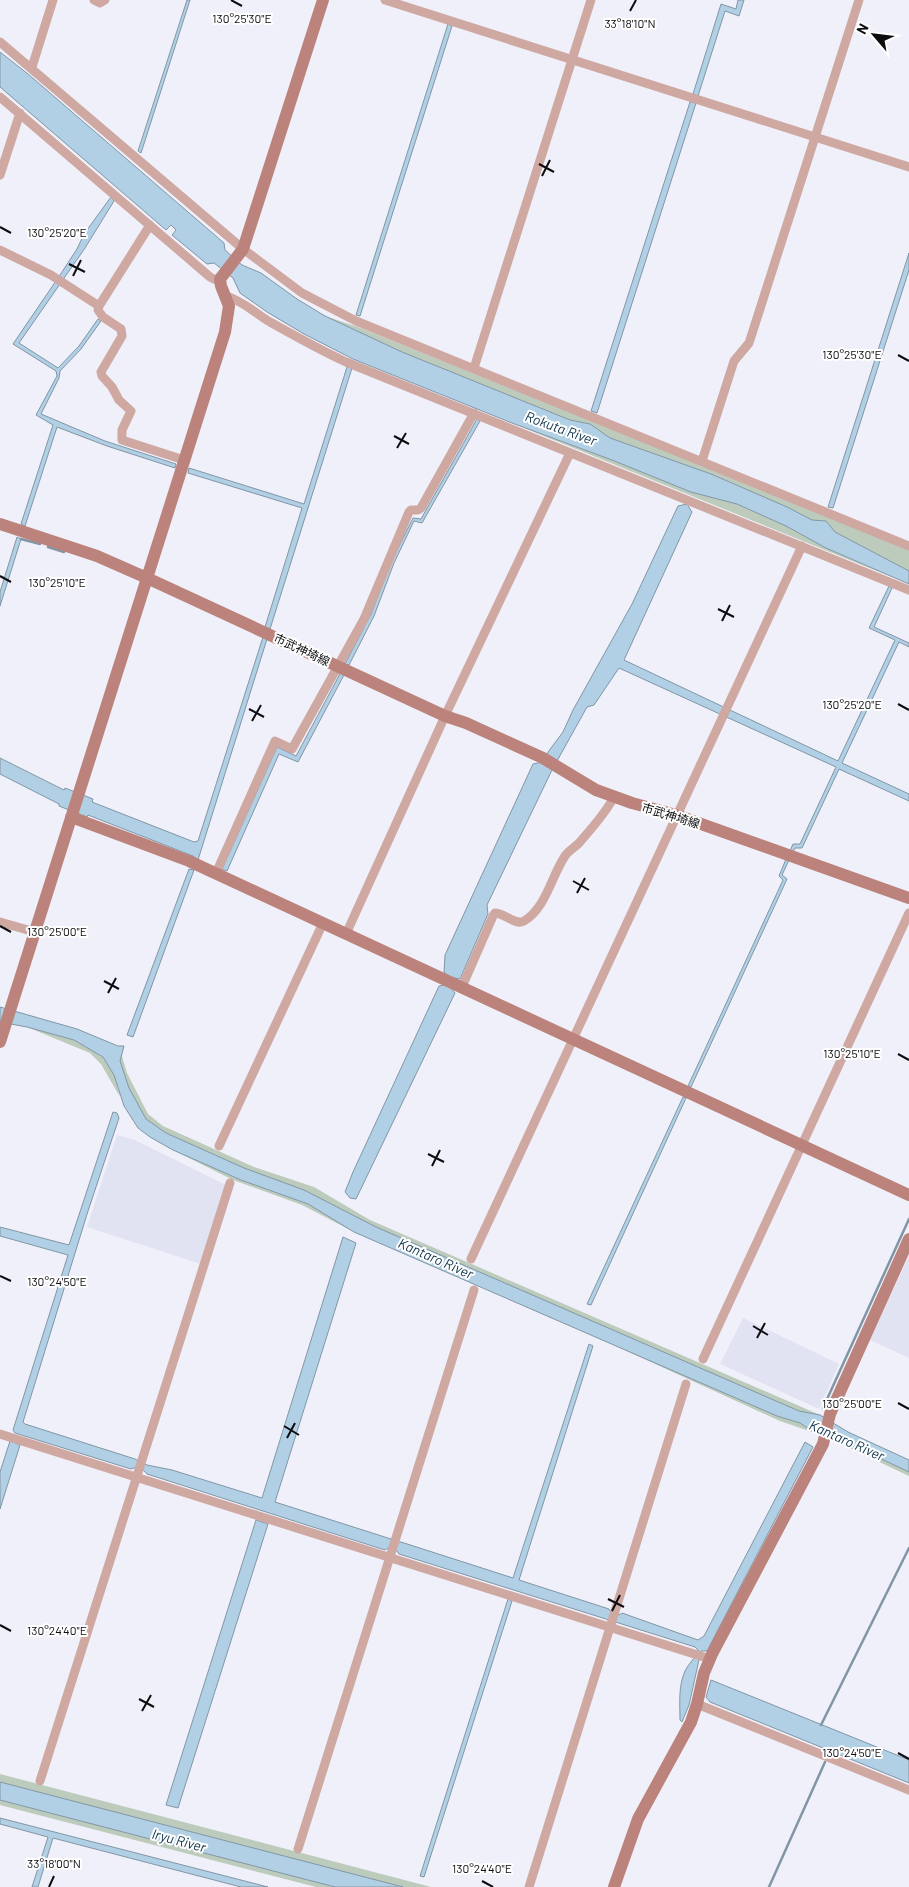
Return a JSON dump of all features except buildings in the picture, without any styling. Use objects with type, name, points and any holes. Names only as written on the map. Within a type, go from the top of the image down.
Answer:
[{"type":"street","points":[[32,67],[53,0]]},
{"type":"street","points":[[94,0],[100,3],[105,0]]},
{"type":"street","points":[[221,278],[240,253],[323,0]]},
{"type":"street","points":[[385,0],[909,168]]},
{"type":"street","points":[[474,368],[592,0]]},
{"type":"street","points":[[702,461],[734,362],[750,343],[859,0]]},
{"type":"street","points":[[0,42],[32,67],[240,253],[310,297],[356,321],[909,546]]},
{"type":"street","points":[[0,97],[210,277],[221,278]]},
{"type":"street","points":[[0,175],[20,113]]},
{"type":"street","points":[[150,225],[99,306],[98,310],[103,317],[123,332],[101,372],[120,400],[131,411],[122,430],[122,440],[184,460]]},
{"type":"street","points":[[0,250],[60,280],[99,306]]},
{"type":"street","points":[[0,1042],[225,332],[229,306],[221,278]]},
{"type":"street","points":[[226,296],[238,300],[309,345],[346,362],[909,590]]},
{"type":"street","points":[[216,873],[275,741],[292,749],[364,619],[409,512],[421,508],[474,413]]},
{"type":"street","points":[[346,934],[445,716],[570,453]]},
{"type":"street","name":"市武神埼線","points":[[0,524],[97,556],[147,578],[445,716],[466,723],[548,762],[588,786],[614,797],[676,815],[909,898]]},
{"type":"street","points":[[471,1259],[802,546]]},
{"type":"street","points":[[454,983],[495,913],[499,913],[519,923],[523,922],[538,908],[566,855],[607,810],[614,797]]},
{"type":"street","points":[[72,815],[216,873],[909,1195]]},
{"type":"street","points":[[703,1359],[909,913]]},
{"type":"street","points":[[0,922],[35,932]]},
{"type":"street","points":[[219,1146],[323,923]]},
{"type":"street","points":[[40,1781],[230,1183]]},
{"type":"street","points":[[614,1887],[638,1819],[691,1722],[704,1673],[702,1657],[824,1441],[830,1414],[909,1238]]},
{"type":"street","points":[[298,1849],[474,1290]]},
{"type":"street","points":[[529,1887],[686,1384]]},
{"type":"street","points":[[0,1434],[138,1475],[391,1555],[702,1657]]},
{"type":"street","points":[[697,1704],[909,1790]]},
{"type":"shaded area","points":[[117,1135],[135,1140],[226,1185],[201,1264],[87,1227]]},
{"type":"shaded area","points":[[909,1256],[909,1358],[870,1340]]},
{"type":"shaded area","points":[[743,1318],[839,1364],[819,1409],[720,1364]]},
{"type":"green space","points":[[325,316],[358,327],[909,548],[909,571],[835,532],[826,521],[812,520],[711,474],[610,438],[590,424],[570,420],[402,352]]},
{"type":"green space","points":[[512,423],[691,492],[737,504],[786,526],[826,548],[894,578]]},
{"type":"green space","points":[[27,1027],[74,1040],[103,1057],[114,1075],[120,1097],[101,1064],[90,1053]]},
{"type":"green space","points":[[121,1053],[127,1073],[148,1114],[163,1126],[254,1167],[314,1187],[370,1220],[820,1415],[799,1411],[376,1227],[304,1190],[244,1168],[166,1133],[146,1119],[129,1088],[120,1061]]},
{"type":"green space","points":[[173,1150],[241,1180],[308,1204],[354,1232],[302,1205],[233,1180]]},
{"type":"green space","points":[[594,1336],[777,1416],[800,1423],[815,1433],[780,1421]]},
{"type":"green space","points":[[837,1438],[909,1472],[909,1476],[835,1441]]},
{"type":"green space","points":[[0,1774],[431,1887],[403,1887],[0,1782]]},
{"type":"green space","points":[[0,1800],[335,1887],[316,1887],[0,1805]]},
{"type":"water","points":[[187,0],[190,0],[141,153],[138,151]]},
{"type":"water","points":[[738,0],[744,0],[739,16],[725,11],[698,96],[693,94],[721,4],[736,9]]},
{"type":"water","points":[[448,24],[452,26],[360,316],[356,315]]},
{"type":"water","name":"Rokuta River","points":[[0,52],[224,243],[225,250],[242,265],[261,273],[297,299],[325,316],[402,352],[570,420],[590,424],[610,438],[711,474],[812,520],[826,521],[835,532],[909,571],[909,584],[826,548],[786,526],[737,504],[691,492],[512,423],[353,359],[304,334],[240,293],[233,278],[214,263],[207,264],[172,235],[176,230],[171,225],[166,230],[0,87]]},
{"type":"water","points":[[690,102],[696,103],[597,413],[591,411]]},
{"type":"water","points":[[111,197],[114,201],[85,248],[19,343],[58,368],[79,346],[98,319],[101,321],[81,349],[60,371],[59,378],[41,414],[105,441],[176,464],[175,468],[107,446],[57,427],[25,526],[21,524],[53,425],[36,415],[57,376],[56,371],[13,344],[77,249],[84,234]]},
{"type":"water","points":[[909,253],[909,270],[833,508],[828,507]]},
{"type":"water","points":[[347,367],[352,368],[270,629],[265,627],[302,508],[188,473],[189,468],[304,504]]},
{"type":"water","points":[[477,419],[480,421],[422,523],[414,521],[394,563],[374,616],[349,665],[345,664],[371,614],[392,560],[413,518],[421,519]]},
{"type":"water","points":[[687,504],[692,512],[624,660],[838,761],[895,640],[869,628],[889,586],[892,588],[874,627],[909,643],[909,647],[899,642],[842,763],[909,794],[909,801],[839,769],[802,848],[795,848],[793,852],[790,851],[793,844],[800,844],[836,767],[619,668],[594,705],[587,707],[552,770],[487,905],[488,914],[460,979],[454,978],[450,987],[455,993],[356,1199],[350,1198],[345,1192],[353,1172],[439,986],[445,985],[448,976],[444,972],[445,955],[533,764],[543,762],[563,732],[573,710],[632,604],[678,506]]},
{"type":"water","points":[[17,537],[21,539],[0,606],[0,592]]},
{"type":"water","points":[[263,637],[267,639],[198,860],[193,856],[88,815],[87,817],[59,806],[59,804],[0,774],[0,758],[64,790],[65,788],[93,799],[92,802],[194,842],[198,841]]},
{"type":"water","points":[[341,672],[345,673],[298,762],[279,754],[227,871],[222,869],[277,747],[296,756]]},
{"type":"water","points":[[786,859],[789,860],[782,875],[787,879],[691,1087],[688,1086],[783,880],[779,876]]},
{"type":"water","points":[[189,869],[194,870],[133,1037],[127,1035]]},
{"type":"water","name":"Kantaro River","points":[[0,1007],[77,1029],[118,1046],[124,1046],[120,1061],[129,1088],[146,1119],[166,1133],[244,1168],[304,1190],[376,1227],[799,1411],[820,1415],[848,1432],[909,1460],[909,1472],[837,1438],[815,1433],[800,1423],[777,1416],[354,1232],[308,1204],[241,1180],[173,1150],[138,1128],[124,1106],[114,1075],[103,1057],[74,1040],[27,1027],[0,1022]]},
{"type":"water","points":[[683,1097],[686,1098],[591,1305],[587,1304]]},
{"type":"water","points":[[113,1112],[117,1113],[119,1118],[88,1211],[23,1422],[25,1424],[135,1459],[147,1465],[172,1470],[262,1498],[343,1237],[356,1243],[275,1502],[391,1539],[391,1541],[401,1542],[513,1578],[589,1344],[593,1346],[519,1580],[698,1640],[704,1636],[805,1442],[813,1447],[707,1651],[701,1651],[689,1705],[682,1722],[680,1720],[681,1683],[685,1671],[698,1650],[695,1647],[399,1554],[397,1551],[388,1548],[385,1550],[147,1474],[140,1469],[131,1469],[15,1433],[13,1430],[68,1255],[0,1236],[0,1227],[69,1245]]},
{"type":"water","points":[[10,1441],[20,1445],[0,1509],[0,1472]]},
{"type":"water","points":[[256,1520],[268,1524],[178,1808],[166,1805]]},
{"type":"water","points":[[508,1599],[512,1601],[424,1877],[420,1876]]},
{"type":"water","points":[[711,1680],[909,1760],[909,1783],[710,1702],[706,1697]]},
{"type":"water","name":"Iryu River","points":[[0,1782],[403,1887],[335,1887],[0,1800]]},
{"type":"water","points":[[0,1818],[268,1887],[241,1887],[53,1838],[38,1887],[32,1887],[48,1837],[0,1824]]},
{"type":"waterway","points":[[21,539],[40,544]]},
{"type":"waterway","points":[[48,547],[64,552]]},
{"type":"waterway","points":[[823,1408],[909,1219]]},
{"type":"waterway","points":[[821,1725],[909,1548]]},
{"type":"waterway","points":[[769,1887],[825,1762]]}]
